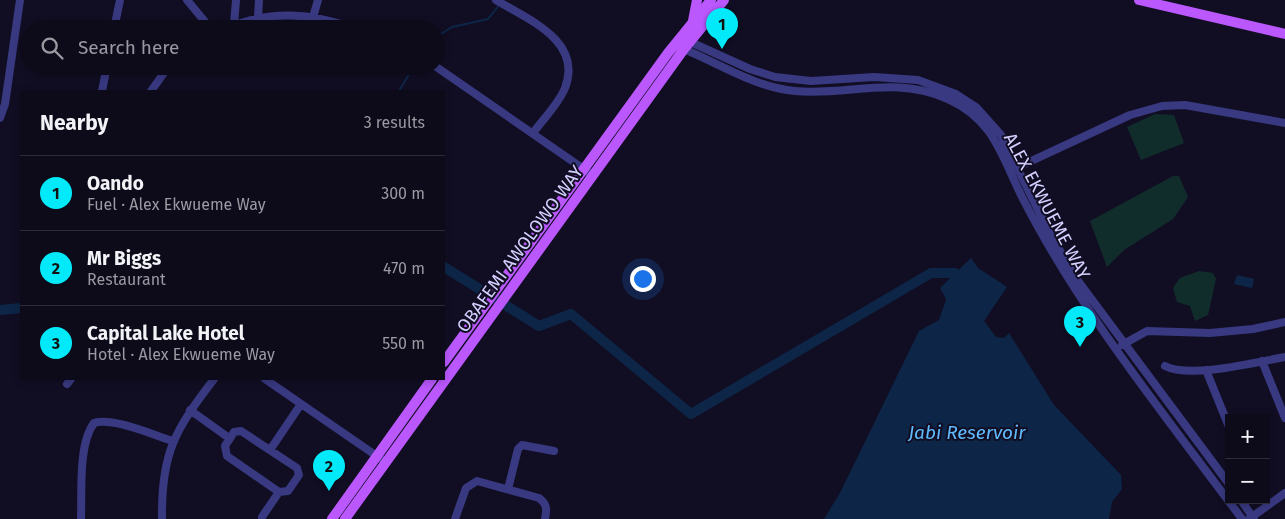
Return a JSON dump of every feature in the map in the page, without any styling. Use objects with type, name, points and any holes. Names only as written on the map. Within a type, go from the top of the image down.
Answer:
[{"type":"main road","points":[[692,24],[697,0]]},
{"type":"main road","name":"OBAFEMI AWOLOWO WAY","points":[[445,378],[480,334],[593,176],[683,44],[692,24],[714,4],[724,0]]},
{"type":"main road","points":[[714,4],[734,0]]},
{"type":"main road","points":[[1139,0],[1285,34]]},
{"type":"main road","name":"OBAFEMI AWOLOWO WAY","points":[[445,361],[584,169],[714,4]]},
{"type":"main road","name":"OBAFEMI AWOLOWO WAY","points":[[345,519],[431,380]]},
{"type":"main road","name":"OBAFEMI AWOLOWO WAY","points":[[332,519],[444,380]]},
{"type":"street","points":[[0,118],[5,104],[20,0]]},
{"type":"street","points":[[116,20],[120,0]]},
{"type":"street","points":[[186,0],[203,20]]},
{"type":"street","points":[[234,20],[236,0]]},
{"type":"street","points":[[258,17],[259,0]]},
{"type":"street","points":[[313,17],[318,0]]},
{"type":"street","points":[[496,0],[544,29],[558,40],[566,53],[569,66],[564,90],[533,133]]},
{"type":"street","points":[[249,20],[258,17],[288,14],[324,20]]},
{"type":"street","name":"ALEX EKWUEME WAY","points":[[683,44],[757,82],[780,89],[806,92],[902,86],[938,95],[961,106],[980,122],[994,138],[1014,169],[1058,249],[1124,344],[1225,479]]},
{"type":"street","points":[[445,73],[593,176]]},
{"type":"street","points":[[102,90],[105,75]]},
{"type":"street","points":[[152,90],[163,75]]},
{"type":"street","points":[[1014,169],[1130,115],[1162,106],[1185,105],[1285,123]]},
{"type":"street","name":"ALEX EKWUEME WAY","points":[[1014,169],[1051,253],[1071,286],[1242,519]]},
{"type":"street","points":[[1116,348],[1147,332],[1210,333],[1253,329],[1285,322]]},
{"type":"street","points":[[1165,366],[1177,370],[1206,370],[1285,357]]},
{"type":"street","points":[[1262,361],[1285,418]]},
{"type":"street","points":[[1206,370],[1225,417]]},
{"type":"street","points":[[162,519],[161,494],[166,464],[173,441],[190,410],[213,380]]},
{"type":"street","points":[[266,380],[381,459]]},
{"type":"street","points":[[270,450],[301,404]]},
{"type":"street","points":[[190,410],[229,438]]},
{"type":"street","points":[[81,519],[84,457],[87,438],[94,423],[102,420],[173,441]]},
{"type":"street","points":[[240,431],[299,471],[299,475],[288,491],[279,492],[226,456],[225,446],[229,438],[234,432],[240,431]]},
{"type":"street","points":[[508,489],[518,449],[522,445],[554,451]]},
{"type":"street","points":[[455,519],[466,488],[477,481],[539,498],[545,503],[547,510],[546,519]]},
{"type":"street","points":[[262,517],[279,492]]},
{"type":"street","points":[[1243,504],[1252,518],[1285,493]]},
{"type":"green space","points":[[1155,114],[1174,115],[1184,143],[1141,160],[1127,127]]},
{"type":"green space","points":[[1173,176],[1179,176],[1188,197],[1173,219],[1124,250],[1107,267],[1090,221]]},
{"type":"green space","points":[[1199,271],[1213,273],[1216,279],[1208,315],[1195,321],[1190,306],[1177,302],[1173,288],[1180,278]]},
{"type":"water","name":"Jabi Reservoir","points":[[971,258],[978,268],[1007,287],[984,321],[996,337],[1004,338],[1009,333],[1054,405],[1121,475],[1122,489],[1112,502],[1109,519],[824,519],[840,493],[919,331],[939,320],[946,299],[940,288]]},
{"type":"water","points":[[1237,275],[1254,279],[1252,288],[1234,284]]},
{"type":"waterway","points":[[445,31],[452,27],[488,19],[500,4]]},
{"type":"waterway","points":[[400,90],[409,75]]},
{"type":"waterway","points":[[445,268],[539,326],[571,314],[691,414],[931,273],[955,273]]},
{"type":"waterway","points":[[0,310],[20,308]]},
{"type":"place","name":"Oando","points":[[722,49]]},
{"type":"place","name":"Capital Lake Hotel","points":[[1080,347]]},
{"type":"place","name":"Mr Biggs","points":[[329,491]]}]
